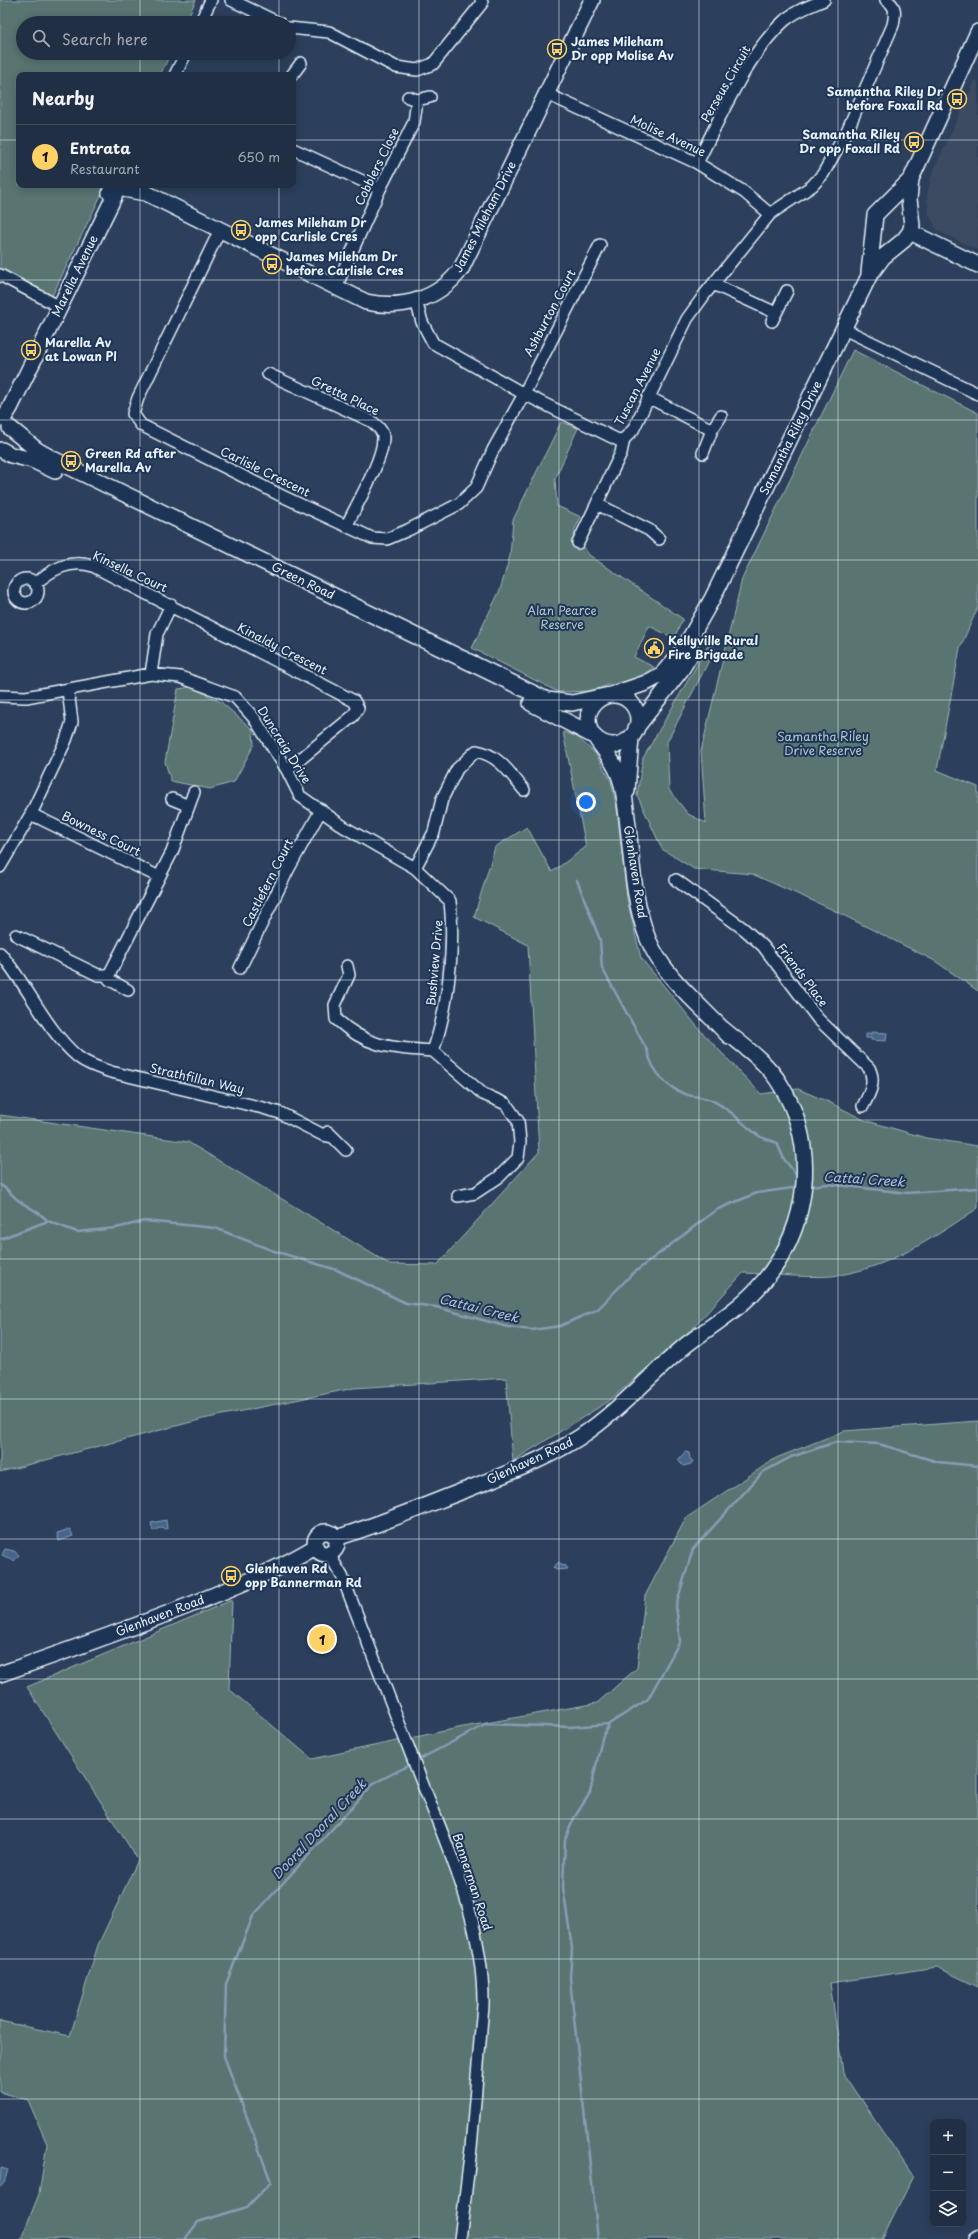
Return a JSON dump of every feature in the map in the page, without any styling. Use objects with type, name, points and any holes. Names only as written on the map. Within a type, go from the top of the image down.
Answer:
[{"type":"main road","name":"James Mileham Drive","points":[[117,189],[146,193],[358,298],[375,304],[404,304],[416,301],[444,288],[461,269],[592,0]]},
{"type":"main road","name":"Samantha Riley Drive","points":[[608,695],[646,683],[660,675],[672,664],[682,652],[712,599],[869,276],[883,257],[898,243],[904,240],[910,232],[912,225],[910,216],[909,190],[911,179],[978,32]]},
{"type":"main road","name":"Samantha Riley Drive","points":[[869,276],[873,252],[873,228],[875,215],[911,179]]},
{"type":"main road","name":"Marella Avenue","points":[[1,450],[10,441],[4,422],[10,408],[117,189]]},
{"type":"main road","points":[[885,206],[898,205],[906,210],[910,216]]},
{"type":"main road","points":[[873,228],[875,234],[882,241],[888,243],[898,243]]},
{"type":"main road","points":[[910,232],[978,265]]},
{"type":"main road","name":"Green Road","points":[[4,422],[37,450],[53,459],[547,700],[572,703],[608,695]]},
{"type":"main road","name":"Green Road","points":[[1,450],[49,468],[553,714],[595,737]]},
{"type":"main road","name":"Samantha Riley Drive","points":[[633,733],[688,660],[704,626],[712,599]]},
{"type":"main road","points":[[608,695],[625,698],[633,705],[638,719],[633,733],[623,743],[614,745],[605,744],[595,737],[588,727],[589,711],[598,699],[608,695]]},
{"type":"main road","name":"Glenhaven Road","points":[[626,806],[633,733]]},
{"type":"main road","name":"Glenhaven Road","points":[[336,1538],[488,1481],[557,1451],[581,1436],[612,1412],[661,1367],[715,1323],[757,1276],[775,1252],[797,1206],[806,1164],[797,1137],[792,1106],[780,1084],[768,1068],[723,1029],[673,977],[656,955],[648,938],[634,879],[626,806],[620,777],[615,765],[595,737]]},
{"type":"main road","points":[[323,1532],[329,1532],[336,1538],[336,1547],[329,1554],[320,1553],[315,1548],[315,1539],[323,1532]]},
{"type":"main road","name":"Glenhaven Road","points":[[0,1674],[219,1593],[289,1563],[315,1548]]},
{"type":"street","points":[[203,16],[211,0]]},
{"type":"street","points":[[231,0],[264,16]]},
{"type":"street","points":[[296,29],[329,32],[396,68],[417,70],[433,64],[482,3],[481,0]]},
{"type":"street","name":"Perseus Circuit","points":[[697,163],[745,72],[770,37],[784,21],[794,13],[824,0]]},
{"type":"street","points":[[770,214],[812,186],[833,158],[893,25],[895,11],[893,4],[886,0]]},
{"type":"street","points":[[176,72],[182,60]]},
{"type":"street","points":[[294,72],[301,63]]},
{"type":"street","name":"Molise Avenue","points":[[547,94],[697,163],[744,192],[770,214]]},
{"type":"street","name":"Cobblers Close","points":[[336,287],[380,189],[414,122],[412,98],[430,97]]},
{"type":"street","points":[[296,150],[380,189]]},
{"type":"street","name":"Tuscan Avenue","points":[[416,301],[422,322],[433,343],[524,394],[618,440],[624,439],[633,430],[687,319],[713,284],[770,214]]},
{"type":"street","name":"Carlisle Crescent","points":[[220,230],[138,398],[134,414],[141,425],[282,496],[372,538],[387,539],[460,504],[476,488],[493,450],[524,394]]},
{"type":"street","name":"Ashburton Court","points":[[524,394],[600,245]]},
{"type":"street","points":[[0,275],[60,307]]},
{"type":"street","points":[[713,284],[774,317],[787,291]]},
{"type":"street","points":[[844,329],[978,394]]},
{"type":"street","name":"Gretta Place","points":[[268,374],[371,421],[378,426],[384,436],[380,457],[346,525]]},
{"type":"street","points":[[648,397],[712,430]]},
{"type":"street","points":[[703,453],[712,430],[721,416]]},
{"type":"street","points":[[578,543],[621,454],[624,439]]},
{"type":"street","points":[[597,504],[649,530],[659,539]]},
{"type":"street","name":"Kinsella Court","points":[[35,584],[50,572],[62,566],[86,564],[171,605]]},
{"type":"street","points":[[151,674],[157,634],[171,605]]},
{"type":"street","name":"Kinaldy Crescent","points":[[171,605],[354,701],[358,708],[353,716],[287,770]]},
{"type":"street","name":"Duncraig Drive","points":[[0,696],[26,697],[151,674],[180,678],[234,697],[254,718],[287,770],[300,796],[344,827],[415,868]]},
{"type":"street","points":[[0,867],[31,814],[70,731],[72,722],[68,690]]},
{"type":"street","points":[[415,868],[434,832],[442,799],[457,769],[476,751],[488,753],[503,763],[524,790]]},
{"type":"street","points":[[16,935],[98,975],[106,975],[114,969],[172,852],[194,792]]},
{"type":"street","points":[[172,799],[189,806]]},
{"type":"street","name":"Castlefern Court","points":[[240,968],[288,870],[321,810]]},
{"type":"street","name":"Bowness Court","points":[[31,814],[159,877]]},
{"type":"street","name":"Bushview Drive","points":[[415,868],[450,901],[452,918],[452,941],[442,1024],[433,1051]]},
{"type":"street","name":"Friends Place","points":[[676,880],[744,929],[763,946],[818,1019],[869,1068],[872,1074],[873,1084],[864,1106]]},
{"type":"street","name":"Strathfillan Way","points":[[0,953],[17,972],[61,1039],[78,1057],[90,1064],[111,1072],[280,1113],[323,1135],[332,1137],[346,1150]]},
{"type":"street","points":[[346,966],[349,975],[335,1005],[336,1019],[358,1037],[368,1042],[402,1049],[433,1051],[483,1094],[506,1104],[518,1121],[520,1142],[518,1158],[499,1177],[475,1193],[458,1196]]},
{"type":"street","points":[[106,975],[110,980],[128,990]]},
{"type":"street","name":"Bannerman Road","points":[[329,1554],[342,1576],[450,1853],[476,1934],[484,1982],[484,2005],[471,2148],[460,2239]]},
{"type":"street","points":[[974,2239],[978,2237]]},
{"type":"shaded area","points":[[975,80],[978,82],[978,250],[938,231],[929,215],[927,197],[931,177]]},
{"type":"shaded area","points":[[871,1032],[887,1033],[886,1041],[871,1040],[871,1038],[866,1038],[866,1034],[871,1034]]},
{"type":"shaded area","points":[[685,1452],[689,1453],[690,1459],[693,1461],[691,1464],[683,1466],[678,1460]]},
{"type":"shaded area","points":[[166,1520],[167,1529],[160,1528],[153,1531],[151,1523]]},
{"type":"shaded area","points":[[70,1529],[73,1536],[59,1541],[57,1533]]},
{"type":"shaded area","points":[[5,1549],[14,1551],[19,1555],[14,1561],[2,1555]]},
{"type":"shaded area","points":[[559,1562],[568,1569],[556,1570],[553,1567]]},
{"type":"shaded area","points":[[1,2168],[8,2170],[3,2186],[0,2185]]},
{"type":"green space","points":[[0,0],[196,0],[188,16],[16,16],[16,60],[168,60],[162,72],[16,72],[16,188],[105,188],[52,296],[0,270]]},
{"type":"green space","name":"Samantha Riley Drive Reserve","points":[[853,350],[978,413],[978,607],[960,648],[937,770],[978,787],[978,991],[935,961],[829,908],[752,874],[694,869],[662,849],[637,795],[643,758],[709,644],[715,649],[667,742],[669,790],[688,814],[706,823],[701,751],[742,579]]},
{"type":"green space","name":"Alan Pearce Reserve","points":[[561,422],[578,428],[555,479],[557,506],[581,517],[574,531],[589,555],[683,619],[674,638],[649,626],[634,657],[654,667],[629,685],[607,685],[594,691],[558,692],[472,648],[500,590],[510,556],[513,520]]},
{"type":"green space","points":[[191,687],[221,702],[253,730],[254,745],[234,782],[210,789],[171,781],[165,762],[178,689]]},
{"type":"green space","points":[[563,732],[576,736],[595,753],[611,781],[617,809],[627,899],[641,958],[700,1030],[761,1094],[798,1089],[831,1103],[864,1120],[926,1138],[978,1146],[978,1208],[945,1230],[909,1251],[872,1267],[852,1273],[832,1276],[799,1276],[743,1273],[693,1328],[609,1401],[513,1461],[506,1378],[354,1388],[203,1419],[0,1472],[0,1115],[188,1142],[389,1264],[437,1265],[539,1152],[528,945],[474,917],[495,847],[527,827],[552,872],[586,847]]},
{"type":"green space","points":[[978,1421],[978,1987],[937,1967],[830,1983],[843,2072],[913,2176],[882,2239],[21,2239],[39,2194],[47,2144],[28,2100],[0,2092],[0,2021],[70,2036],[98,1945],[138,1860],[27,1687],[232,1600],[229,1689],[312,1759],[458,1728],[597,1703],[637,1668],[645,1596],[686,1518],[776,1458],[844,1431]]},
{"type":"waterway","points":[[577,880],[600,940],[602,968],[647,1050],[649,1058],[657,1072],[667,1084],[673,1088],[688,1095],[712,1100],[727,1109],[759,1136],[777,1143],[784,1159],[798,1177]]},
{"type":"waterway","name":"Cattai Creek","points":[[808,1186],[828,1184],[907,1193],[978,1188]]},
{"type":"waterway","points":[[0,1185],[6,1188],[19,1201],[48,1221]]},
{"type":"waterway","name":"Cattai Creek","points":[[0,1239],[48,1221],[77,1232],[116,1228],[145,1221],[215,1228],[271,1250],[337,1270],[406,1303],[436,1307],[508,1327],[532,1330],[560,1326],[598,1309],[631,1275],[716,1210],[757,1193],[799,1187]]},
{"type":"waterway","name":"Dooral Dooral Creek","points":[[416,1761],[487,1724],[570,1727],[609,1724],[648,1699],[680,1641],[676,1605],[693,1549],[763,1472],[791,1457],[836,1442],[879,1444],[938,1462],[978,1466]]},
{"type":"waterway","points":[[598,2239],[570,1978],[572,1948],[563,1887],[565,1839],[574,1818],[590,1793],[602,1738],[609,1724]]},
{"type":"waterway","name":"Dooral Dooral Creek","points":[[185,2239],[198,2222],[247,2207],[271,2182],[224,2056],[226,1984],[253,1916],[374,1783],[412,1764]]},
{"type":"place","name":"James Mileham Dr opp Molise Av","points":[[557,49]]},
{"type":"place","name":"Samantha Riley Dr before Foxall Rd","points":[[957,99]]},
{"type":"place","name":"Samantha Riley Dr opp Foxall Rd","points":[[914,142]]},
{"type":"place","name":"James Mileham Dr opp Carlisle Cres","points":[[241,230]]},
{"type":"place","name":"James Mileham Dr before Carlisle Cres","points":[[272,264]]},
{"type":"place","name":"Marella Av at Lowan Pl","points":[[31,350]]},
{"type":"place","name":"Green Rd after Marella Av","points":[[71,461]]},
{"type":"place","name":"Kellyville Rural Fire Brigade","points":[[654,648]]},
{"type":"place","name":"Glenhaven Rd opp Bannerman Rd","points":[[231,1576]]},
{"type":"place","name":"Entrata","points":[[322,1639]]}]
